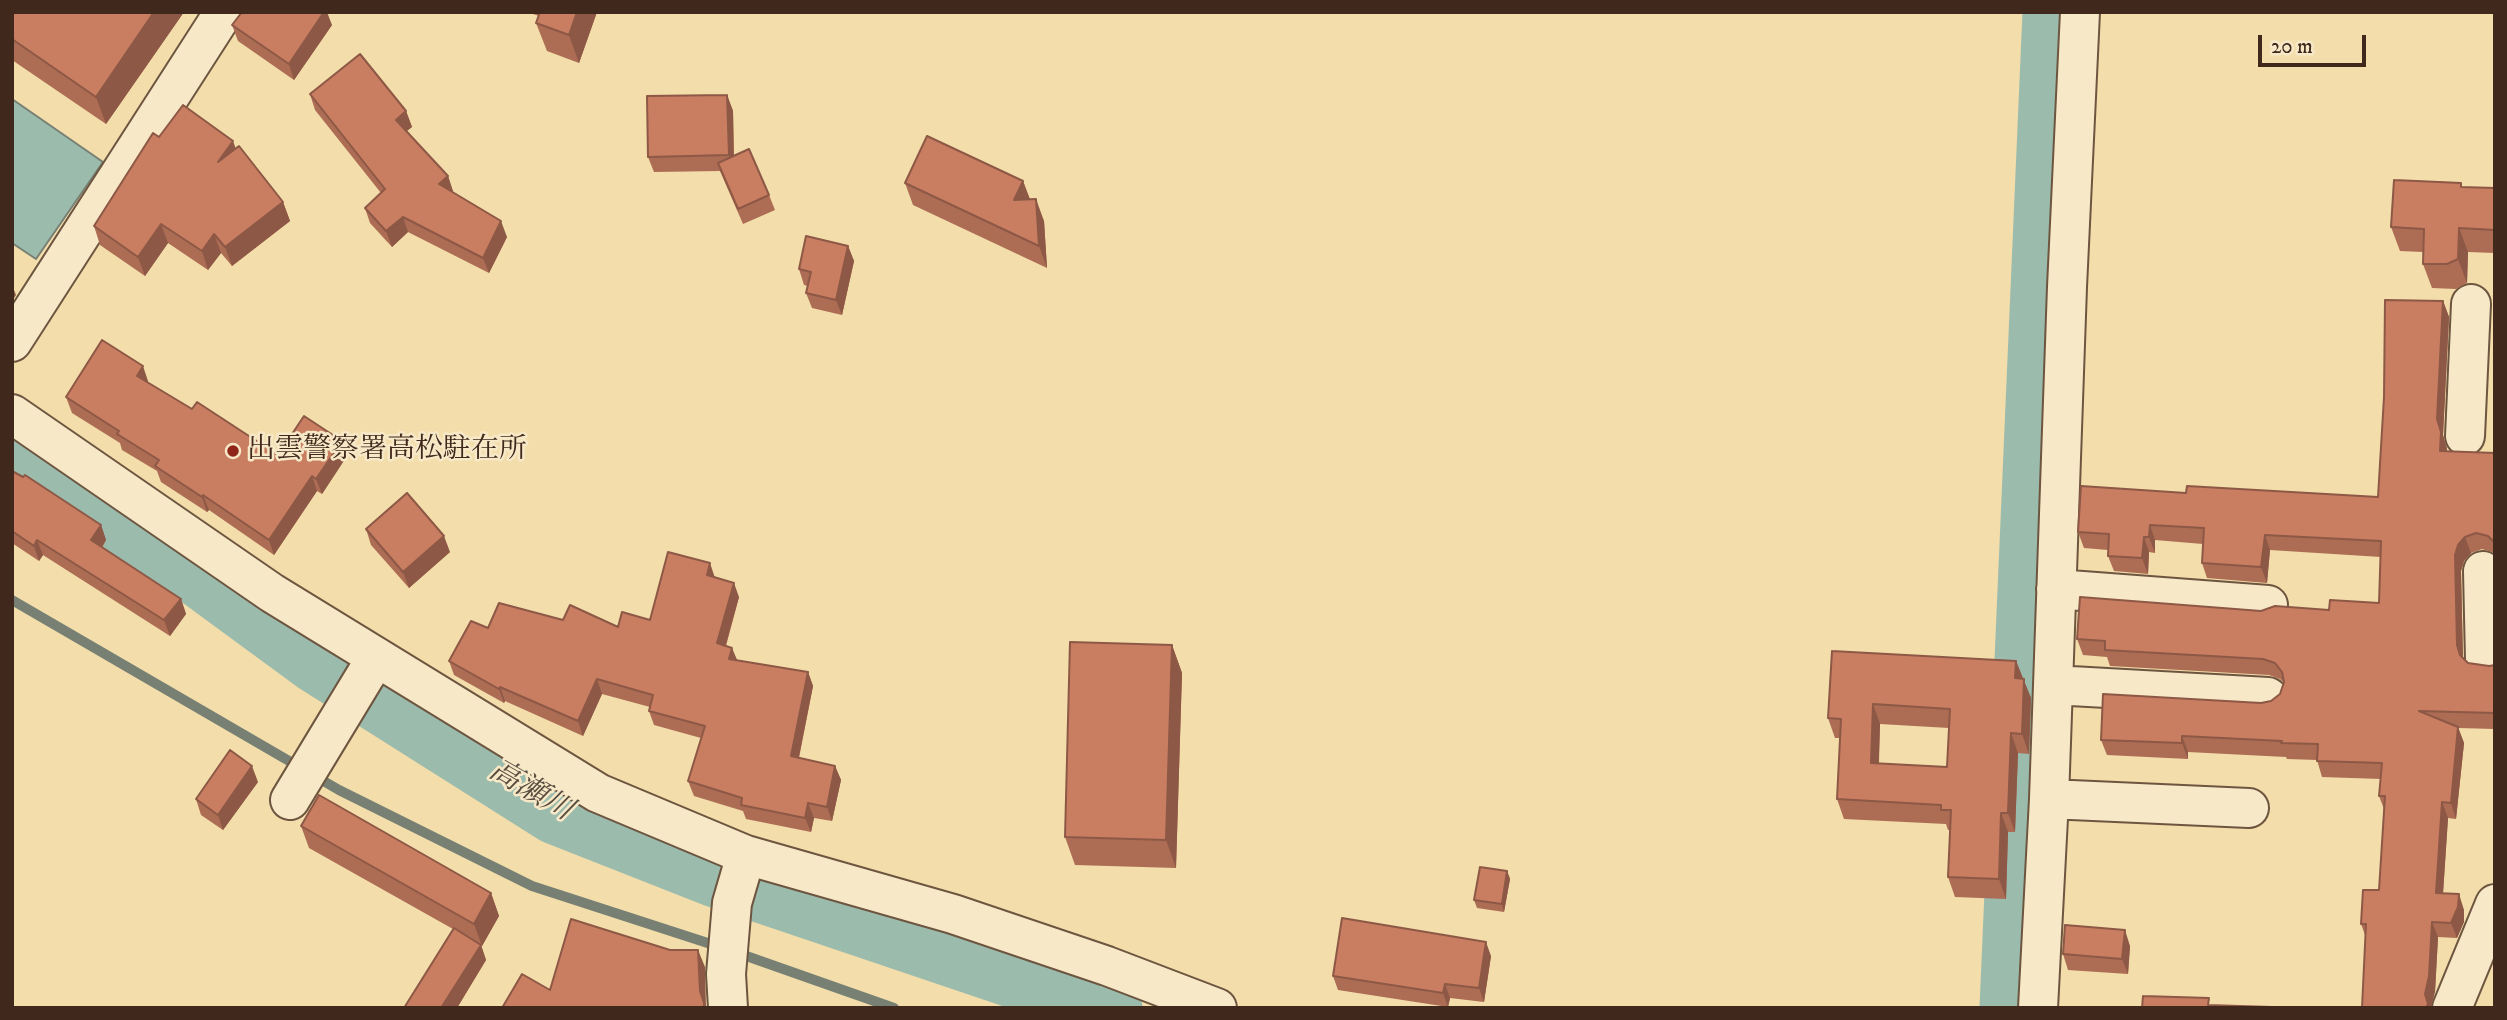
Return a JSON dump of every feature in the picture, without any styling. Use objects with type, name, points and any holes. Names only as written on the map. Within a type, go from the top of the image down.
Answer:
[{"type":"street","points":[[12,342],[224,12]]},
{"type":"street","points":[[2038,1008],[2049,799],[2080,12]]},
{"type":"street","points":[[2465,436],[2471,303]]},
{"type":"street","points":[[12,414],[272,593],[598,793],[746,855],[953,914],[1107,965],[1217,1008]]},
{"type":"street","points":[[2483,571],[2485,660],[2495,660]]},
{"type":"street","points":[[2056,589],[2268,605]]},
{"type":"street","points":[[290,800],[376,658]]},
{"type":"street","points":[[2053,685],[2269,697]]},
{"type":"street","points":[[2049,799],[2249,808]]},
{"type":"street","points":[[728,1008],[726,974],[732,903],[746,855]]},
{"type":"street","points":[[2463,1004],[2495,904]]},
{"type":"shaded area","points":[[12,99],[103,162],[36,259],[12,243]]},
{"type":"building","points":[[12,12],[154,12],[96,97],[12,39]]},
{"type":"building","points":[[242,12],[324,12],[289,64],[232,25]]},
{"type":"building","points":[[540,12],[577,12],[569,35],[536,23]]},
{"type":"building","points":[[360,54],[406,111],[396,120],[448,176],[439,184],[501,221],[483,258],[403,217],[386,231],[365,208],[385,189],[310,94]]},
{"type":"building","points":[[727,95],[729,155],[648,157],[647,96]]},
{"type":"building","points":[[183,105],[233,141],[218,162],[239,146],[283,202],[225,247],[214,234],[202,251],[161,224],[138,257],[94,226],[153,133],[159,137]]},
{"type":"building","points":[[927,136],[1023,181],[1014,200],[1036,199],[1039,246],[905,183]]},
{"type":"building","points":[[749,149],[769,195],[738,209],[718,163]]},
{"type":"building","points":[[2394,180],[2461,183],[2461,187],[2495,188],[2495,230],[2459,228],[2458,259],[2447,264],[2423,264],[2424,229],[2391,227]]},
{"type":"building","points":[[806,236],[848,246],[836,300],[806,293],[811,272],[799,269]]},
{"type":"building","points":[[2385,300],[2443,301],[2437,419],[2441,432],[2440,451],[2495,453],[2495,543],[2488,536],[2476,533],[2465,537],[2458,545],[2455,555],[2457,645],[2460,655],[2468,663],[2495,665],[2495,713],[2419,711],[2458,727],[2451,803],[2442,802],[2436,893],[2459,894],[2458,907],[2451,923],[2432,922],[2426,1008],[2362,1008],[2366,924],[2361,924],[2363,890],[2379,890],[2385,796],[2379,796],[2382,763],[2317,761],[2318,744],[2281,743],[2282,741],[2182,736],[2182,743],[2101,740],[2103,694],[2261,703],[2271,701],[2280,694],[2284,682],[2282,672],[2275,663],[2263,659],[2105,650],[2105,641],[2077,639],[2080,597],[2261,611],[2275,606],[2329,610],[2330,600],[2379,603],[2381,541],[2265,535],[2261,567],[2202,563],[2204,528],[2150,525],[2149,537],[2144,537],[2142,558],[2108,556],[2109,534],[2078,532],[2081,486],[2186,493],[2187,486],[2378,497],[2384,397]]},
{"type":"building","points":[[102,340],[143,366],[137,376],[192,409],[197,402],[278,455],[304,416],[342,441],[316,479],[312,476],[269,540],[155,466],[159,460],[66,397]]},
{"type":"building","points":[[12,471],[23,477],[25,475],[101,525],[91,540],[181,599],[164,620],[37,540],[34,546],[12,531]]},
{"type":"building","points":[[407,493],[444,536],[403,572],[366,529]]},
{"type":"building","points":[[668,552],[710,563],[707,575],[734,583],[717,643],[732,648],[729,659],[808,672],[791,756],[835,766],[827,807],[808,803],[805,818],[741,805],[742,798],[688,781],[705,726],[649,711],[653,695],[597,679],[578,721],[500,687],[499,689],[449,661],[471,621],[488,628],[499,603],[563,620],[570,605],[618,627],[622,612],[650,620]]},
{"type":"building","points":[[1070,642],[1172,645],[1166,840],[1065,837]]},
{"type":"building","points":[[1832,651],[2016,661],[2015,678],[2024,679],[2022,734],[2011,733],[2008,813],[2001,813],[1999,879],[1948,877],[1951,810],[1941,810],[1941,805],[1837,799],[1841,719],[1828,718]],"holes":[[[1873,704],[1950,709],[1947,767],[1871,763]]]},
{"type":"building","points":[[230,750],[252,766],[218,815],[196,799]]},
{"type":"building","points":[[319,795],[491,893],[474,924],[301,826]]},
{"type":"building","points":[[1480,867],[1507,871],[1502,904],[1474,900]]},
{"type":"building","points":[[1342,918],[1486,942],[1479,988],[1445,984],[1443,993],[1333,976]]},
{"type":"building","points":[[571,919],[670,950],[698,950],[700,991],[704,1008],[502,1008],[522,974],[550,990]]},
{"type":"building","points":[[2065,925],[2125,930],[2122,959],[2063,954]]},
{"type":"building","points":[[454,928],[481,945],[441,1008],[404,1008]]},
{"type":"building","points":[[2143,996],[2209,998],[2208,1005],[2304,1008],[2142,1008]]},
{"type":"waterway","points":[[2012,1008],[2055,12]]},
{"type":"waterway","name":"高瀬川","points":[[12,452],[178,559],[317,661],[556,812],[716,875],[1110,1008]]},
{"type":"waterway","points":[[12,600],[339,790],[532,886],[720,947]]},
{"type":"waterway","points":[[735,952],[894,1008]]},
{"type":"place","name":"出雲警察署高松駐在所","points":[[233,451]]}]
